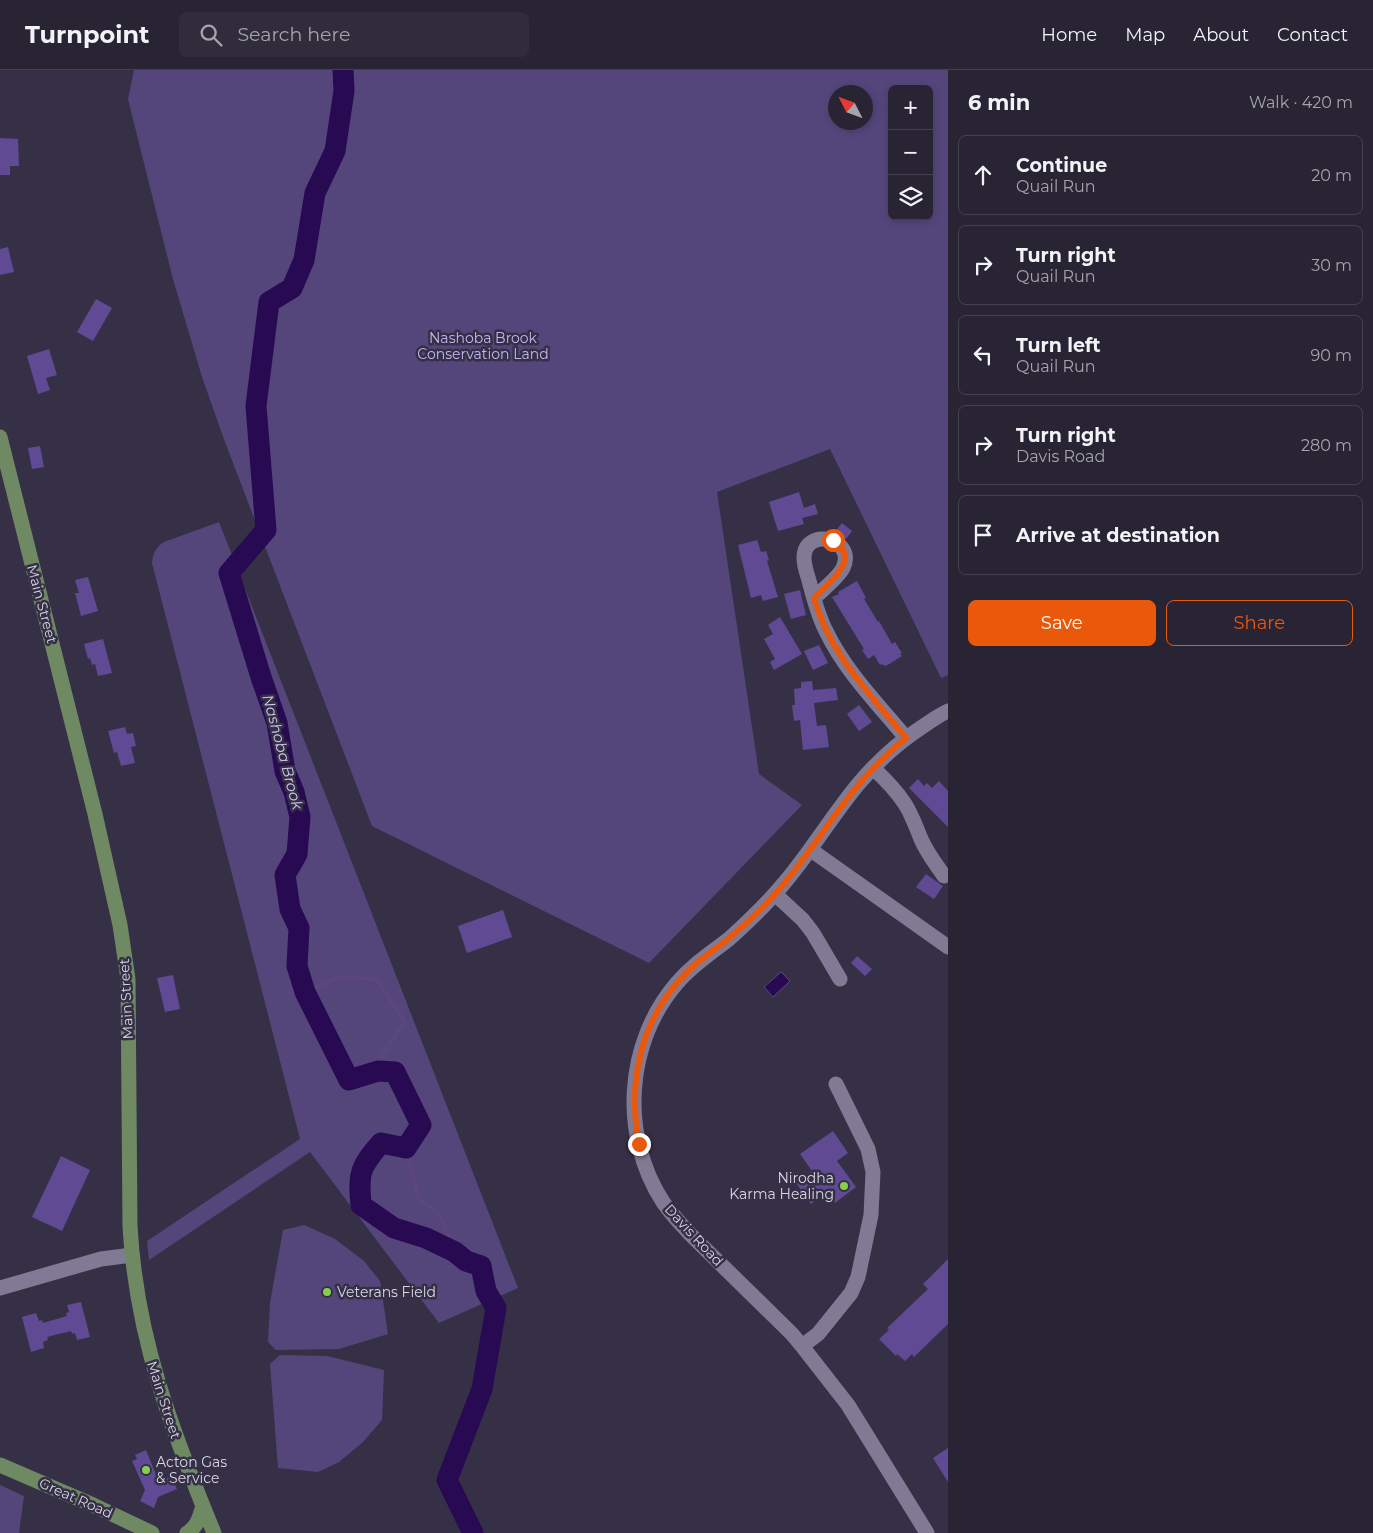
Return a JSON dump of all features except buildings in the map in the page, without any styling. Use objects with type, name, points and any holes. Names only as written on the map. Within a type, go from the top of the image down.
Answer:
[{"type":"main road","name":"Main Street","points":[[0,437],[32,568],[70,709],[120,925],[128,979],[132,1255],[142,1323],[155,1376],[167,1414],[214,1533]]},
{"type":"main road","name":"Great Road","points":[[0,1465],[152,1533]]},
{"type":"main road","points":[[187,1533],[194,1528],[200,1518],[203,1506]]},
{"type":"street","points":[[814,598],[826,633],[849,670],[906,738]]},
{"type":"street","name":"Davis Road","points":[[926,1533],[848,1405],[802,1346],[676,1219],[663,1202],[650,1177],[639,1144],[635,1123],[634,1094],[639,1060],[645,1039],[653,1020],[676,984],[690,968],[730,938],[775,894],[873,768],[906,738],[948,711]]},
{"type":"street","points":[[873,768],[892,786],[904,802],[932,860],[944,876]]},
{"type":"street","points":[[811,850],[948,947]]},
{"type":"street","points":[[775,894],[813,933],[840,980]]},
{"type":"street","points":[[802,1346],[818,1334],[851,1293],[858,1276],[871,1215],[873,1172],[868,1149],[836,1084]]},
{"type":"street","points":[[0,1288],[101,1259],[132,1255]]},
{"type":"green space","name":"Nashoba Brook Conservation Land","points":[[134,70],[948,70],[948,675],[941,678],[830,449],[717,492],[759,774],[802,805],[649,963],[372,826],[225,442],[202,377],[173,279],[128,99]]},
{"type":"green space","points":[[219,522],[518,1288],[439,1323],[310,1152],[149,1260],[147,1241],[300,1139],[152,563],[155,551],[164,542]]},
{"type":"green space","name":"Veterans Field","points":[[304,1225],[335,1239],[364,1261],[380,1281],[388,1334],[339,1349],[276,1350],[268,1342],[270,1303],[283,1230]]},
{"type":"green space","points":[[280,1355],[327,1356],[384,1370],[382,1420],[363,1442],[339,1462],[318,1472],[278,1468],[270,1364]]},
{"type":"green space","points":[[0,1485],[24,1496],[19,1533],[0,1533]]},
{"type":"shaded area","points":[[781,972],[790,981],[773,997],[764,987]]},
{"type":"waterway","name":"Nashoba Brook","points":[[343,70],[344,91],[335,151],[315,193],[304,260],[292,288],[269,302],[256,406],[266,530],[229,573],[277,723],[285,771],[294,792],[300,817],[297,854],[285,875],[290,909],[299,928],[297,966],[305,992],[349,1080],[378,1071],[395,1072],[421,1125],[406,1148],[381,1143],[369,1158],[360,1178],[361,1205],[394,1228],[426,1238],[455,1252],[466,1261],[481,1266],[486,1291],[496,1308],[482,1389],[447,1480],[473,1533]]},
{"type":"waterway","points":[[305,992],[339,977],[376,979],[405,1022],[382,1054],[378,1071]]},
{"type":"waterway","points":[[406,1148],[418,1197],[441,1217],[455,1252]]},
{"type":"place","name":"Nirodha Karma Healing","points":[[844,1186]]},
{"type":"place","name":"Veterans Field","points":[[327,1292]]},
{"type":"place","name":"Acton Gas & Service","points":[[146,1470]]},
{"type":"route","points":[[639,1144],[635,1123],[635,1080],[645,1039],[664,1001],[690,968],[730,938],[770,900],[797,868],[860,782],[906,738],[849,670],[826,633],[818,612],[814,598],[843,568],[844,554],[840,546],[833,540]]}]
